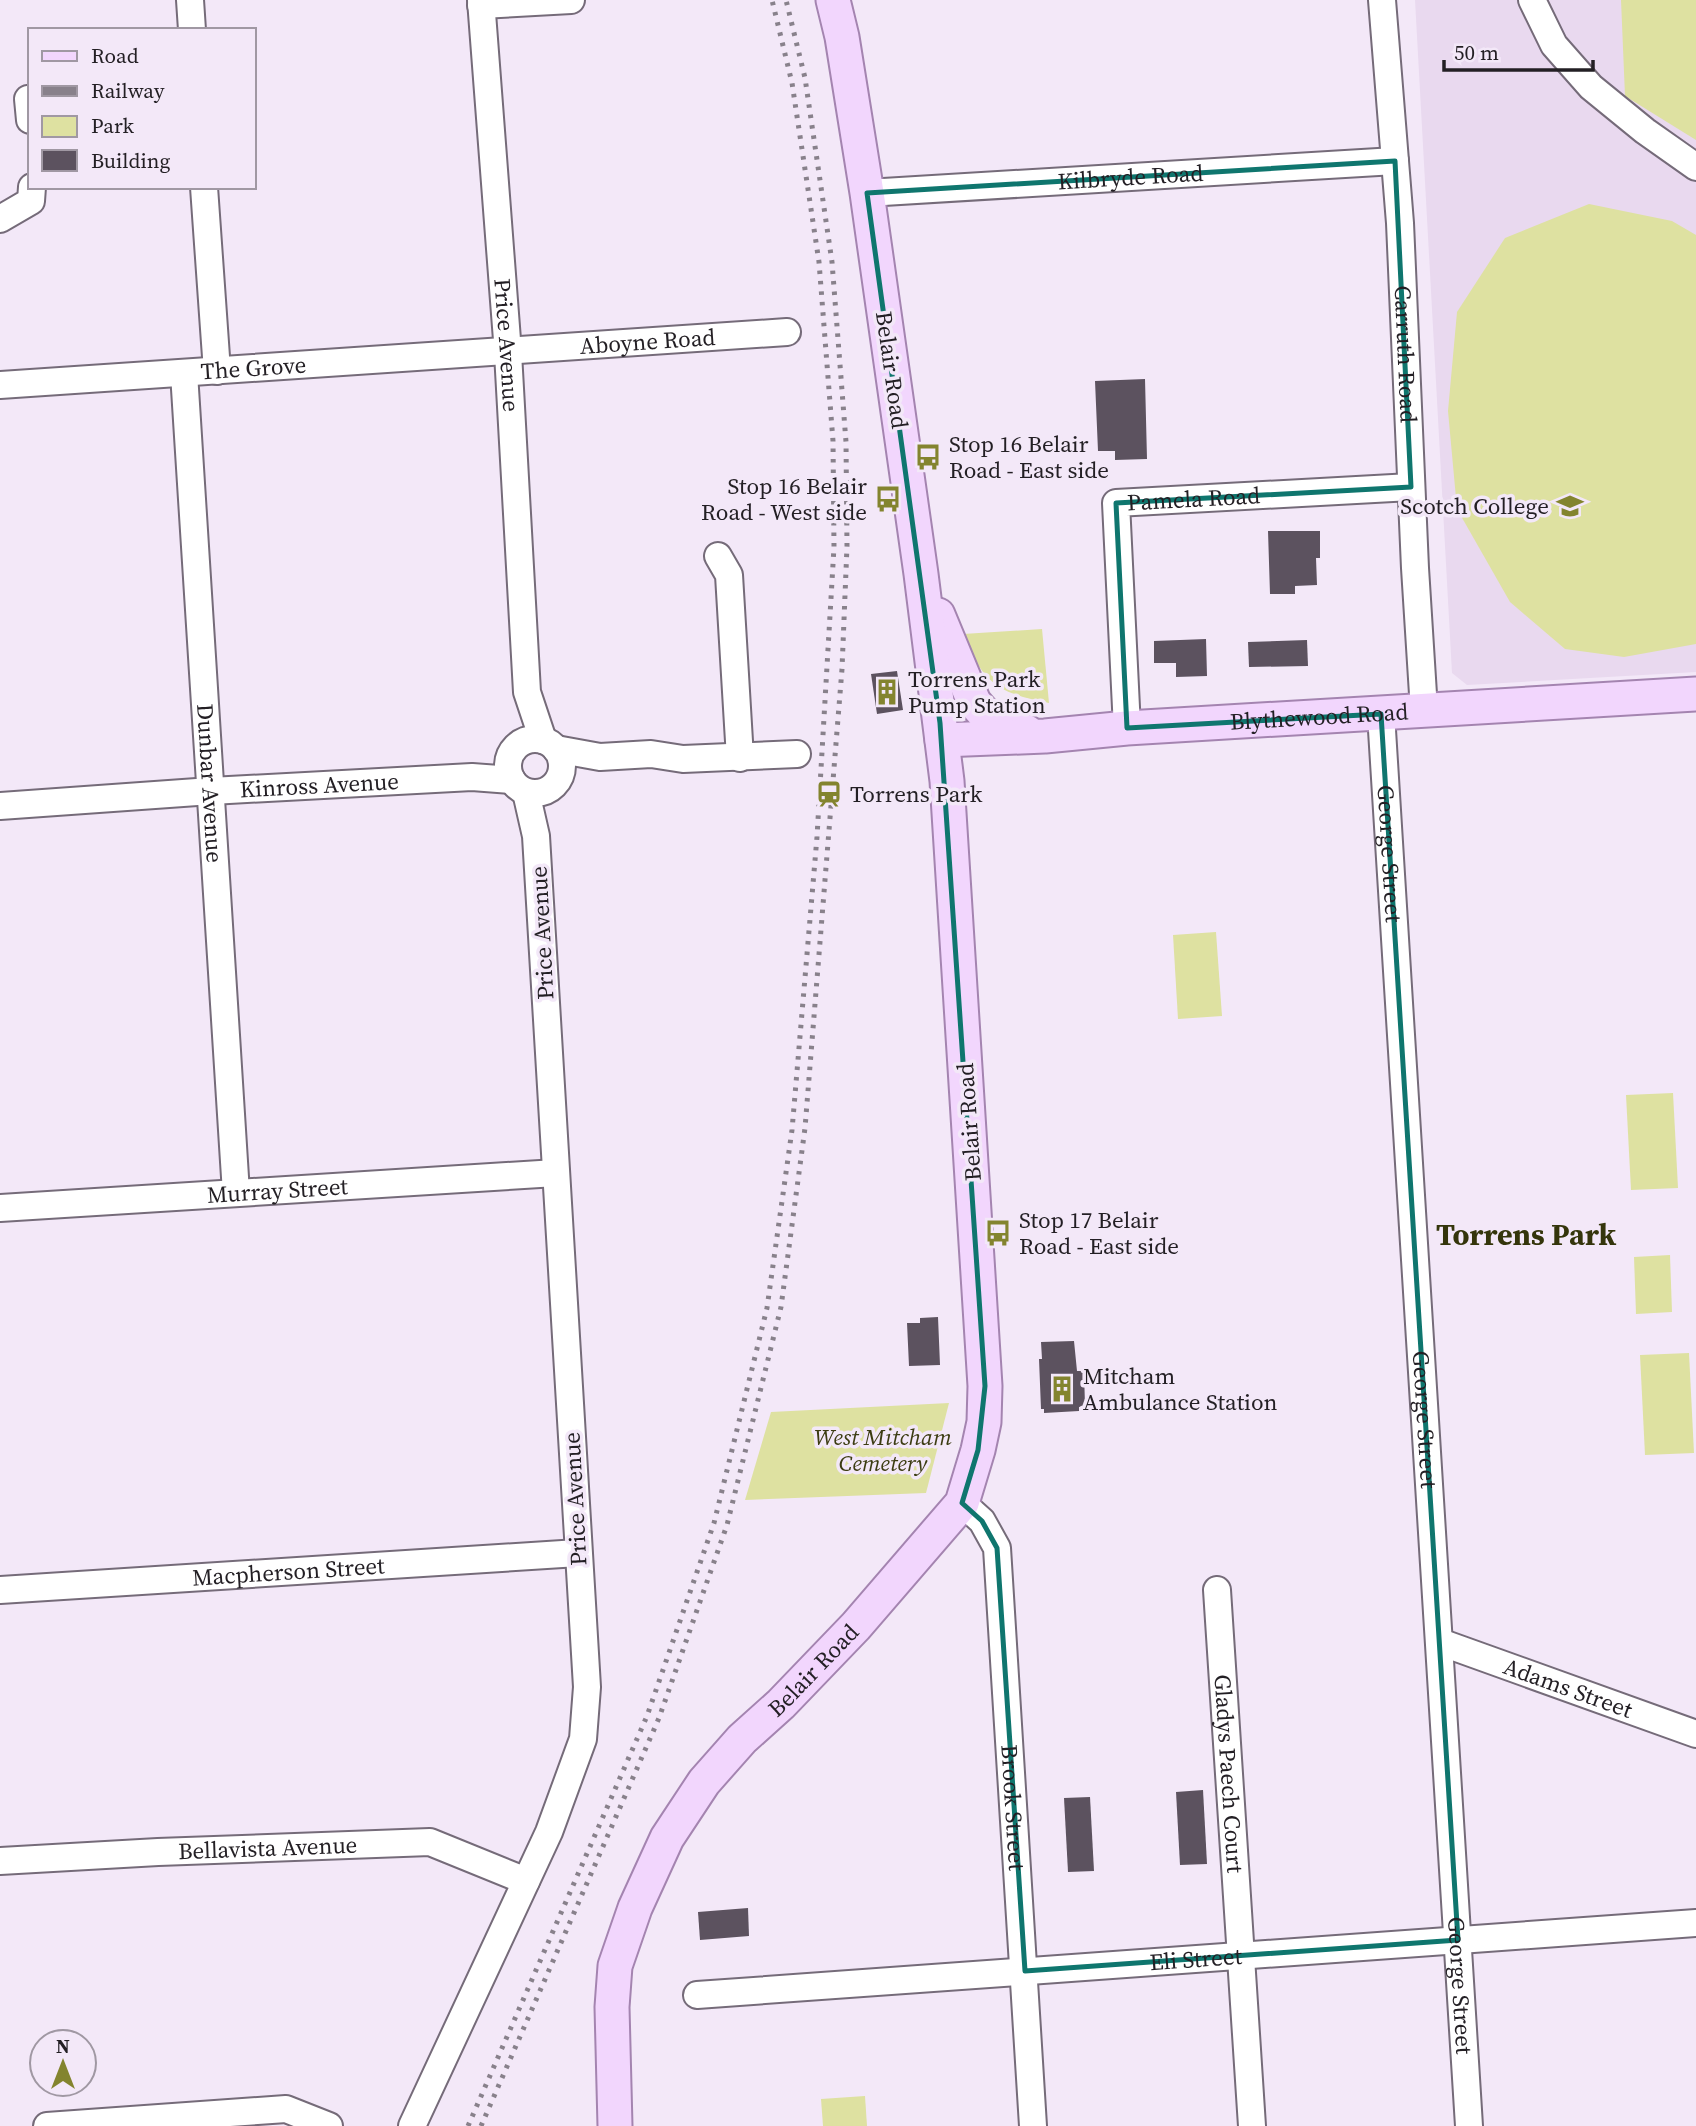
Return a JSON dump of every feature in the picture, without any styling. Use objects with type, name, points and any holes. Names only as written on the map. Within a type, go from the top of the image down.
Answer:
[{"type":"main road","name":"Belair Road","points":[[615,2126],[612,2007],[615,1966],[635,1909],[667,1838],[704,1782],[742,1739],[856,1626],[962,1503],[980,1441],[985,1386],[947,781],[921,574],[867,193],[842,37],[833,0]]},
{"type":"main road","points":[[921,574],[974,702],[987,717],[1014,729],[1045,736]]},
{"type":"main road","name":"Blythewood Road","points":[[942,740],[1045,736],[1127,728],[1696,694]]},
{"type":"street","points":[[190,0],[192,28]]},
{"type":"street","points":[[481,2],[571,0]]},
{"type":"street","name":"Carruth Road","points":[[1382,0],[1400,223],[1424,710]]},
{"type":"street","points":[[1532,0],[1554,45],[1591,87],[1645,131],[1696,167]]},
{"type":"street","name":"Price Avenue","points":[[412,2126],[550,1832],[583,1739],[587,1688],[536,836],[528,775],[527,692],[508,352],[481,2]]},
{"type":"street","name":"Kilbryde Road","points":[[867,193],[1395,161]]},
{"type":"street","points":[[0,219],[31,201],[32,189]]},
{"type":"street","points":[[204,189],[217,371]]},
{"type":"street","name":"Aboyne Road","points":[[508,352],[786,332]]},
{"type":"street","name":"The Grove","points":[[0,385],[508,352]]},
{"type":"street","name":"Dunbar Avenue","points":[[184,373],[236,1193]]},
{"type":"street","name":"Pamela Road","points":[[1127,728],[1116,503],[1411,487]]},
{"type":"street","points":[[718,556],[729,575],[740,758]]},
{"type":"street","name":"Price Avenue","points":[[527,692],[550,745],[562,762],[528,775]]},
{"type":"street","name":"George Street","points":[[1381,714],[1469,2126]]},
{"type":"street","name":"Kinross Avenue","points":[[0,806],[211,791],[528,775],[532,739],[550,745]]},
{"type":"street","points":[[550,745],[600,757],[651,754],[683,759],[797,754]]},
{"type":"street","points":[[528,775],[576,767],[600,757]]},
{"type":"street","name":"Murray Street","points":[[0,1208],[556,1173]]},
{"type":"street","name":"Brook Street","points":[[962,1503],[982,1521],[997,1548],[1033,2126]]},
{"type":"street","name":"Macpherson Street","points":[[0,1590],[578,1553]]},
{"type":"street","name":"Gladys Paech Court","points":[[1217,1590],[1252,2126]]},
{"type":"street","name":"Adams Street","points":[[1440,1643],[1696,1734]]},
{"type":"street","name":"Bellavista Avenue","points":[[0,1861],[430,1842],[526,1881]]},
{"type":"street","name":"Eli Street","points":[[697,1994],[1696,1923]]},
{"type":"street","points":[[47,2126],[286,2109],[329,2126]]},
{"type":"highlighted area","points":[[1395,161],[1411,487],[1116,503],[1127,728],[1381,714],[1458,1940],[1025,1971],[997,1548],[982,1521],[962,1503],[978,1450],[985,1386],[940,723],[867,193]]},
{"type":"shaded area","name":"Scotch College","points":[[1415,0],[1696,0],[1696,672],[1467,685],[1452,673]]},
{"type":"green space","points":[[1621,0],[1696,0],[1696,140],[1625,96]]},
{"type":"green space","points":[[1589,204],[1672,221],[1696,235],[1696,644],[1624,657],[1565,649],[1510,602],[1457,509],[1448,411],[1457,312],[1505,238]]},
{"type":"green space","points":[[1042,629],[1049,703],[1016,695],[994,683],[978,664],[963,634]]},
{"type":"green space","points":[[1216,932],[1222,1016],[1178,1019],[1173,935]]},
{"type":"green space","points":[[1673,1093],[1678,1188],[1631,1190],[1626,1095]]},
{"type":"green space","points":[[1670,1255],[1672,1312],[1636,1314],[1634,1257]]},
{"type":"green space","points":[[1689,1353],[1694,1453],[1645,1455],[1640,1355]]},
{"type":"green space","name":"West Mitcham Cemetery","points":[[949,1403],[926,1493],[745,1500],[771,1412]]},
{"type":"green space","points":[[865,2096],[867,2126],[823,2126],[821,2099]]},
{"type":"building","points":[[1145,379],[1147,459],[1115,460],[1115,451],[1098,451],[1095,381]]},
{"type":"building","points":[[1268,531],[1320,531],[1320,558],[1316,558],[1317,585],[1295,586],[1295,594],[1270,594]]},
{"type":"building","points":[[1206,639],[1207,676],[1176,677],[1176,663],[1154,663],[1154,641]]},
{"type":"building","points":[[1307,640],[1308,666],[1249,667],[1248,642]]},
{"type":"building","name":"Torrens Park Pump Station","points":[[897,671],[903,710],[877,714],[871,674]]},
{"type":"building","points":[[938,1317],[940,1365],[909,1366],[907,1323],[920,1323],[920,1318]]},
{"type":"building","name":"Mitcham Ambulance Station","points":[[1074,1341],[1077,1371],[1084,1371],[1085,1406],[1079,1407],[1079,1411],[1044,1413],[1044,1409],[1041,1409],[1041,1342]]},
{"type":"building","points":[[1203,1790],[1207,1864],[1180,1865],[1176,1792]]},
{"type":"building","points":[[1090,1797],[1094,1871],[1068,1872],[1064,1798]]},
{"type":"building","points":[[748,1908],[749,1936],[700,1940],[698,1912]]},
{"type":"railway","points":[[468,2126],[647,1716],[714,1523],[767,1308],[792,1130],[817,837],[834,547],[833,441],[819,262],[792,83],[772,0]]},
{"type":"railway","points":[[481,2126],[659,1718],[727,1525],[781,1307],[805,1128],[842,669],[847,546],[846,442],[832,262],[805,78],[786,0]]},
{"type":"place","name":"Stop 16 Belair Road - East side","points":[[928,457]]},
{"type":"place","name":"Stop 16 Belair Road - West side","points":[[888,499]]},
{"type":"place","name":"Scotch College","points":[[1570,506]]},
{"type":"place","name":"Torrens Park Pump Station","points":[[887,692]]},
{"type":"place","name":"Torrens Park","points":[[829,794]]},
{"type":"place","name":"Stop 17 Belair Road - East side","points":[[998,1233]]},
{"type":"place","name":"Mitcham Ambulance Station","points":[[1062,1389]]},
{"type":"district","name":"Torrens Park","points":[[1526,1235]]}]
